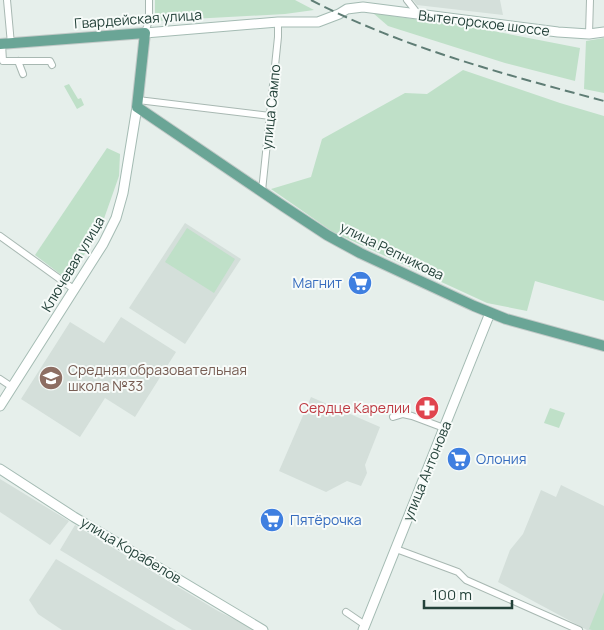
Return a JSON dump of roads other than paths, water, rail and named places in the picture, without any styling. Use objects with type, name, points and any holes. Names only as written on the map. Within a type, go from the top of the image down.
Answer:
[{"type":"main road","name":"Вытегорское шоссе","points":[[278,22],[318,22],[339,14],[346,9],[363,7],[558,32],[589,34],[604,32]]},
{"type":"main road","name":"Гвардейская улица","points":[[4,44],[278,22]]},
{"type":"main road","name":"Ключевая улица","points":[[0,406],[75,290],[103,244],[116,218],[124,193],[138,103],[145,33]]},
{"type":"main road","name":"улица Репникова","points":[[138,103],[327,235],[360,253],[490,313],[604,346]]},
{"type":"main road","name":"улица Антонова","points":[[364,627],[490,313]]},
{"type":"main road","name":"улица Корабелов","points":[[0,470],[74,517],[262,630]]},
{"type":"street","points":[[7,0],[3,62],[50,61],[52,65]]},
{"type":"street","points":[[145,33],[149,20],[148,0]]},
{"type":"street","points":[[406,0],[418,15]]},
{"type":"street","points":[[589,34],[590,0]]},
{"type":"street","name":"улица Сампо","points":[[262,191],[278,22]]},
{"type":"street","points":[[18,61],[23,74]]},
{"type":"street","points":[[138,103],[270,116]]},
{"type":"street","points":[[0,236],[75,290]]},
{"type":"street","points":[[0,379],[12,387]]},
{"type":"street","points":[[393,417],[403,414],[444,428]]},
{"type":"street","points":[[396,549],[458,572],[466,580],[579,630]]},
{"type":"street","points":[[346,612],[364,627]]},
{"type":"railway","points":[[311,0],[346,17],[418,46],[492,70],[604,101]]},
{"type":"place","name":"Магнит","points":[[360,283]]},
{"type":"place","name":"Средняя образовательная школа №33","points":[[51,378]]},
{"type":"place","name":"Сердце Карелии","points":[[427,408]]},
{"type":"place","name":"Олония","points":[[459,459]]},
{"type":"place","name":"Пятёрочка","points":[[272,520]]}]
